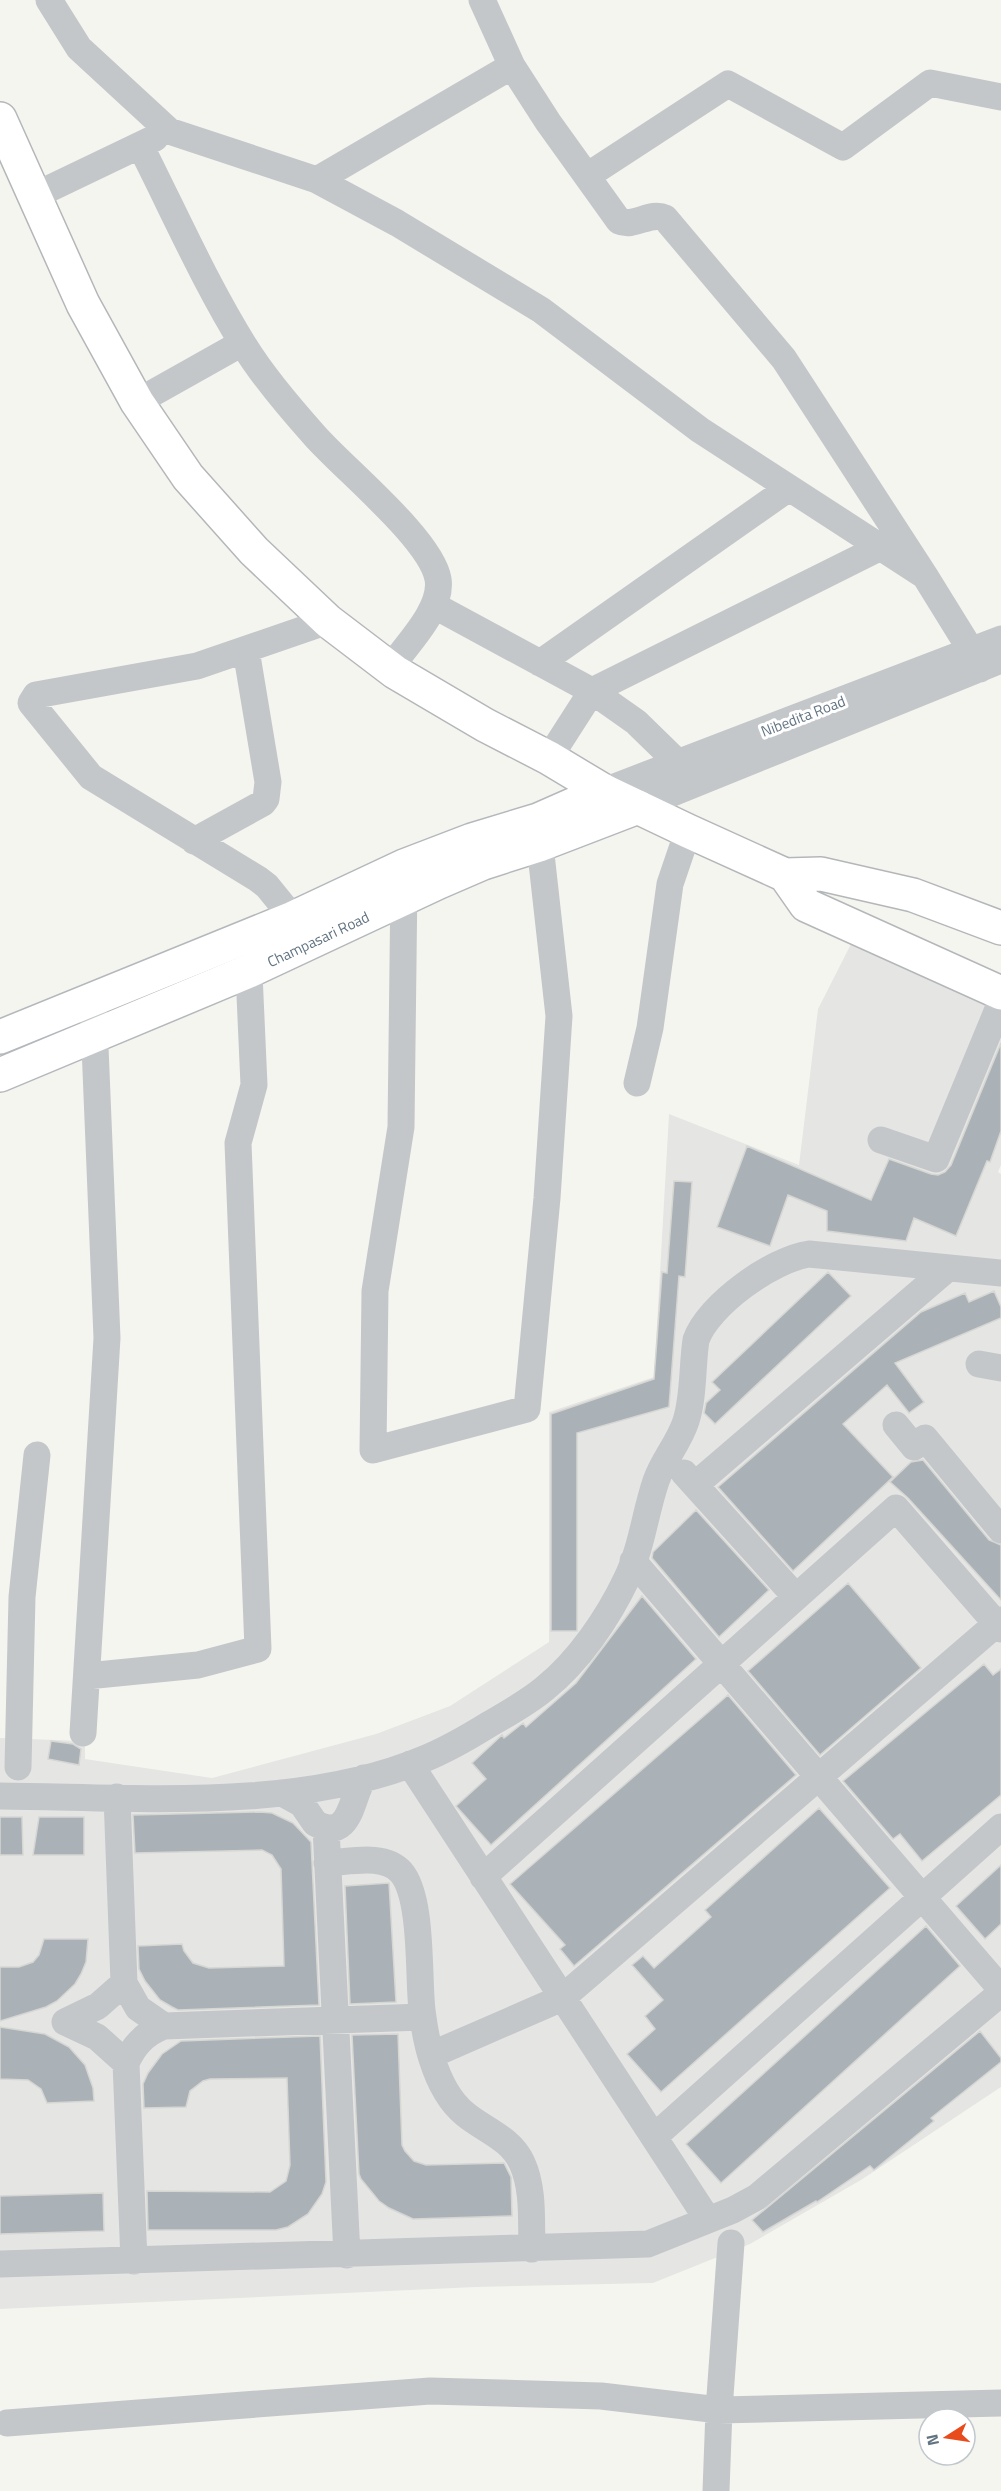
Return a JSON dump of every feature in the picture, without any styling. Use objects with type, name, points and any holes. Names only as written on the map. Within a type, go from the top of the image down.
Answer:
[{"type":"main road","points":[[4,139],[34,196],[83,304],[138,402],[189,477],[254,551],[328,621],[390,668],[485,725],[549,758],[604,792],[688,831],[785,875],[821,874],[913,895],[1001,928]]},
{"type":"main road","name":"Champasari Road","points":[[539,832],[604,792]]},
{"type":"main road","name":"Champasari Road","points":[[0,1075],[249,971],[472,840],[539,832],[638,807]]},
{"type":"main road","points":[[785,875],[806,905],[1001,993]]},
{"type":"main road","name":"Champasari Road","points":[[0,1037],[247,935],[404,882]]},
{"type":"street","points":[[49,0],[79,48],[169,131],[317,180],[397,223],[541,310],[700,430],[925,576]]},
{"type":"street","points":[[482,0],[512,66],[620,223],[627,224],[660,216],[673,226],[784,359],[925,576],[984,661]]},
{"type":"street","points":[[317,180],[512,66]]},
{"type":"street","points":[[587,177],[728,84],[843,147],[930,83],[1001,98]]},
{"type":"street","points":[[34,196],[169,131]]},
{"type":"street","points":[[140,145],[242,343],[270,382],[315,437],[416,538],[428,554],[438,578],[439,590],[435,606],[390,668]]},
{"type":"street","points":[[138,402],[242,343]]},
{"type":"street","points":[[540,663],[789,488]]},
{"type":"street","points":[[549,758],[592,691],[881,547]]},
{"type":"street","points":[[435,606],[592,691],[636,722],[677,762]]},
{"type":"street","points":[[293,918],[262,882],[92,777],[31,703],[36,695],[186,669],[328,621]]},
{"type":"street","name":"Nibedita Road","points":[[638,807],[984,661],[1001,639]]},
{"type":"street","points":[[194,841],[263,803],[266,799],[268,782],[246,650]]},
{"type":"street","name":"Nibedita Road","points":[[604,792],[677,762],[984,661]]},
{"type":"street","points":[[637,1083],[650,1028],[670,884],[688,831]]},
{"type":"street","points":[[404,882],[401,1127],[375,1291],[373,1450],[527,1409],[547,1198],[559,1016],[539,832]]},
{"type":"street","points":[[87,1676],[198,1665],[258,1649],[238,1143],[254,1085],[247,935]]},
{"type":"street","points":[[83,1733],[107,1338],[93,998]]},
{"type":"street","points":[[881,1140],[936,1159],[1001,1002]]},
{"type":"street","points":[[0,1796],[221,1798],[282,1793],[364,1778],[410,1764],[449,1747],[522,1705],[545,1689],[581,1651],[609,1609],[628,1577],[657,1478],[687,1419],[696,1340],[700,1328],[748,1282],[766,1269],[796,1256],[809,1254],[1001,1273]]},
{"type":"street","points":[[695,1485],[948,1268]]},
{"type":"street","points":[[896,1425],[914,1447],[925,1438],[1001,1530]]},
{"type":"street","points":[[18,1767],[22,1596],[37,1455]]},
{"type":"street","points":[[669,1457],[796,1597]]},
{"type":"street","points":[[431,2055],[562,1998],[999,1624],[896,1508],[483,1877]]},
{"type":"street","points":[[0,2264],[648,2244],[757,2197],[1001,1991],[633,1561]]},
{"type":"street","points":[[410,1764],[708,2220]]},
{"type":"street","points":[[282,1793],[302,1804],[315,1823],[326,1828],[340,1824],[352,1811],[358,1785],[364,1778]]},
{"type":"street","points":[[117,1797],[124,1983],[138,2008],[164,2026]]},
{"type":"street","points":[[654,2137],[1001,1827]]},
{"type":"street","points":[[326,1828],[347,2255]]},
{"type":"street","points":[[327,1863],[380,1860],[393,1865],[402,1873],[413,1897],[423,2018],[431,2055],[441,2081],[464,2113],[499,2136],[515,2151],[522,2163],[530,2192],[532,2249]]},
{"type":"street","points":[[124,1983],[98,2006],[65,2022],[97,2037],[126,2063]]},
{"type":"street","points":[[134,2261],[126,2063],[142,2038],[164,2026],[423,2018]]},
{"type":"street","points":[[716,2491],[719,2410],[731,2243]]},
{"type":"street","points":[[7,2423],[430,2391],[601,2396],[719,2410],[1001,2403]]},
{"type":"shaded area","points":[[853,940],[1001,1006],[1001,1165],[998,1172],[1001,1174],[1001,2087],[861,2180],[750,2244],[653,2283],[476,2287],[0,2309],[0,1738],[85,1741],[85,1759],[212,1778],[376,1734],[450,1706],[549,1642],[549,1412],[654,1377],[669,1114],[799,1165],[818,1009]]},
{"type":"building","points":[[1001,1043],[1001,1131],[990,1162],[987,1161],[956,1236],[914,1218],[906,1241],[827,1231],[827,1211],[788,1195],[770,1246],[717,1227],[747,1146],[871,1200],[889,1159],[931,1174],[938,1175],[945,1172],[951,1165]]},
{"type":"building","points":[[674,1181],[692,1182],[685,1277],[679,1276],[669,1407],[577,1433],[577,1631],[551,1631],[551,1414],[654,1379],[662,1272],[667,1273]]},
{"type":"building","points":[[828,1272],[851,1296],[715,1424],[704,1413],[706,1403],[720,1390],[712,1382]]},
{"type":"building","points":[[994,1291],[1001,1307],[1001,1318],[895,1363],[924,1402],[909,1413],[887,1385],[843,1424],[893,1477],[793,1571],[718,1487],[921,1312],[965,1293],[969,1302]]},
{"type":"building","points":[[923,1460],[989,1540],[1001,1545],[1001,1600],[908,1498],[890,1482],[911,1462]]},
{"type":"building","points":[[696,1510],[769,1590],[719,1637],[652,1558],[653,1552]]},
{"type":"building","points":[[848,1583],[921,1668],[820,1755],[748,1671]]},
{"type":"building","points":[[642,1596],[696,1659],[491,1845],[456,1806],[486,1779],[472,1763],[502,1735],[504,1738],[523,1723],[526,1727],[576,1683]]},
{"type":"building","points":[[984,1664],[993,1675],[1001,1669],[1001,1795],[922,1861],[900,1834],[893,1839],[843,1781]]},
{"type":"building","points":[[728,1695],[796,1775],[574,1966],[560,1949],[565,1945],[510,1884]]},
{"type":"building","points":[[51,1741],[73,1744],[81,1749],[79,1765],[48,1759]]},
{"type":"building","points":[[819,1808],[890,1888],[661,2092],[627,2054],[655,2029],[645,2016],[663,2000],[632,1965],[643,1956],[654,1968],[711,1917],[705,1910]]},
{"type":"building","points":[[272,1813],[293,1823],[311,1842],[319,2005],[178,2010],[160,2000],[145,1981],[139,1969],[138,1946],[182,1944],[193,1963],[209,1968],[284,1966],[281,1869],[272,1855],[262,1850],[135,1853],[133,1815]]},
{"type":"building","points":[[0,1817],[22,1817],[23,1855],[0,1855]]},
{"type":"building","points":[[39,1817],[84,1817],[84,1855],[33,1855]]},
{"type":"building","points":[[1001,1865],[1001,1924],[985,1939],[956,1906]]},
{"type":"building","points":[[389,1883],[396,2002],[350,2004],[345,1886]]},
{"type":"building","points":[[926,1926],[960,1966],[721,2183],[686,2144]]},
{"type":"building","points":[[44,1939],[88,1939],[86,1962],[81,1974],[75,1984],[57,2001],[46,2007],[0,2021],[0,1967],[19,1967],[33,1962],[39,1955]]},
{"type":"building","points":[[0,2027],[45,2034],[69,2047],[85,2065],[93,2088],[94,2101],[47,2103],[41,2089],[28,2080],[0,2079]]},
{"type":"building","points":[[980,2031],[1001,2058],[1001,2062],[931,2118],[934,2121],[874,2170],[870,2166],[817,2202],[763,2232],[752,2220]]},
{"type":"building","points":[[398,2034],[402,2145],[405,2151],[414,2161],[426,2165],[504,2163],[511,2177],[512,2216],[413,2219],[379,2201],[361,2179],[352,2035]]},
{"type":"building","points":[[320,2036],[326,2182],[322,2194],[308,2214],[288,2227],[276,2230],[148,2230],[147,2191],[270,2192],[286,2181],[290,2165],[287,2078],[210,2079],[203,2081],[190,2091],[186,2107],[144,2108],[143,2084],[162,2054],[181,2041]]},
{"type":"building","points":[[103,2193],[104,2231],[0,2234],[0,2196]]}]
